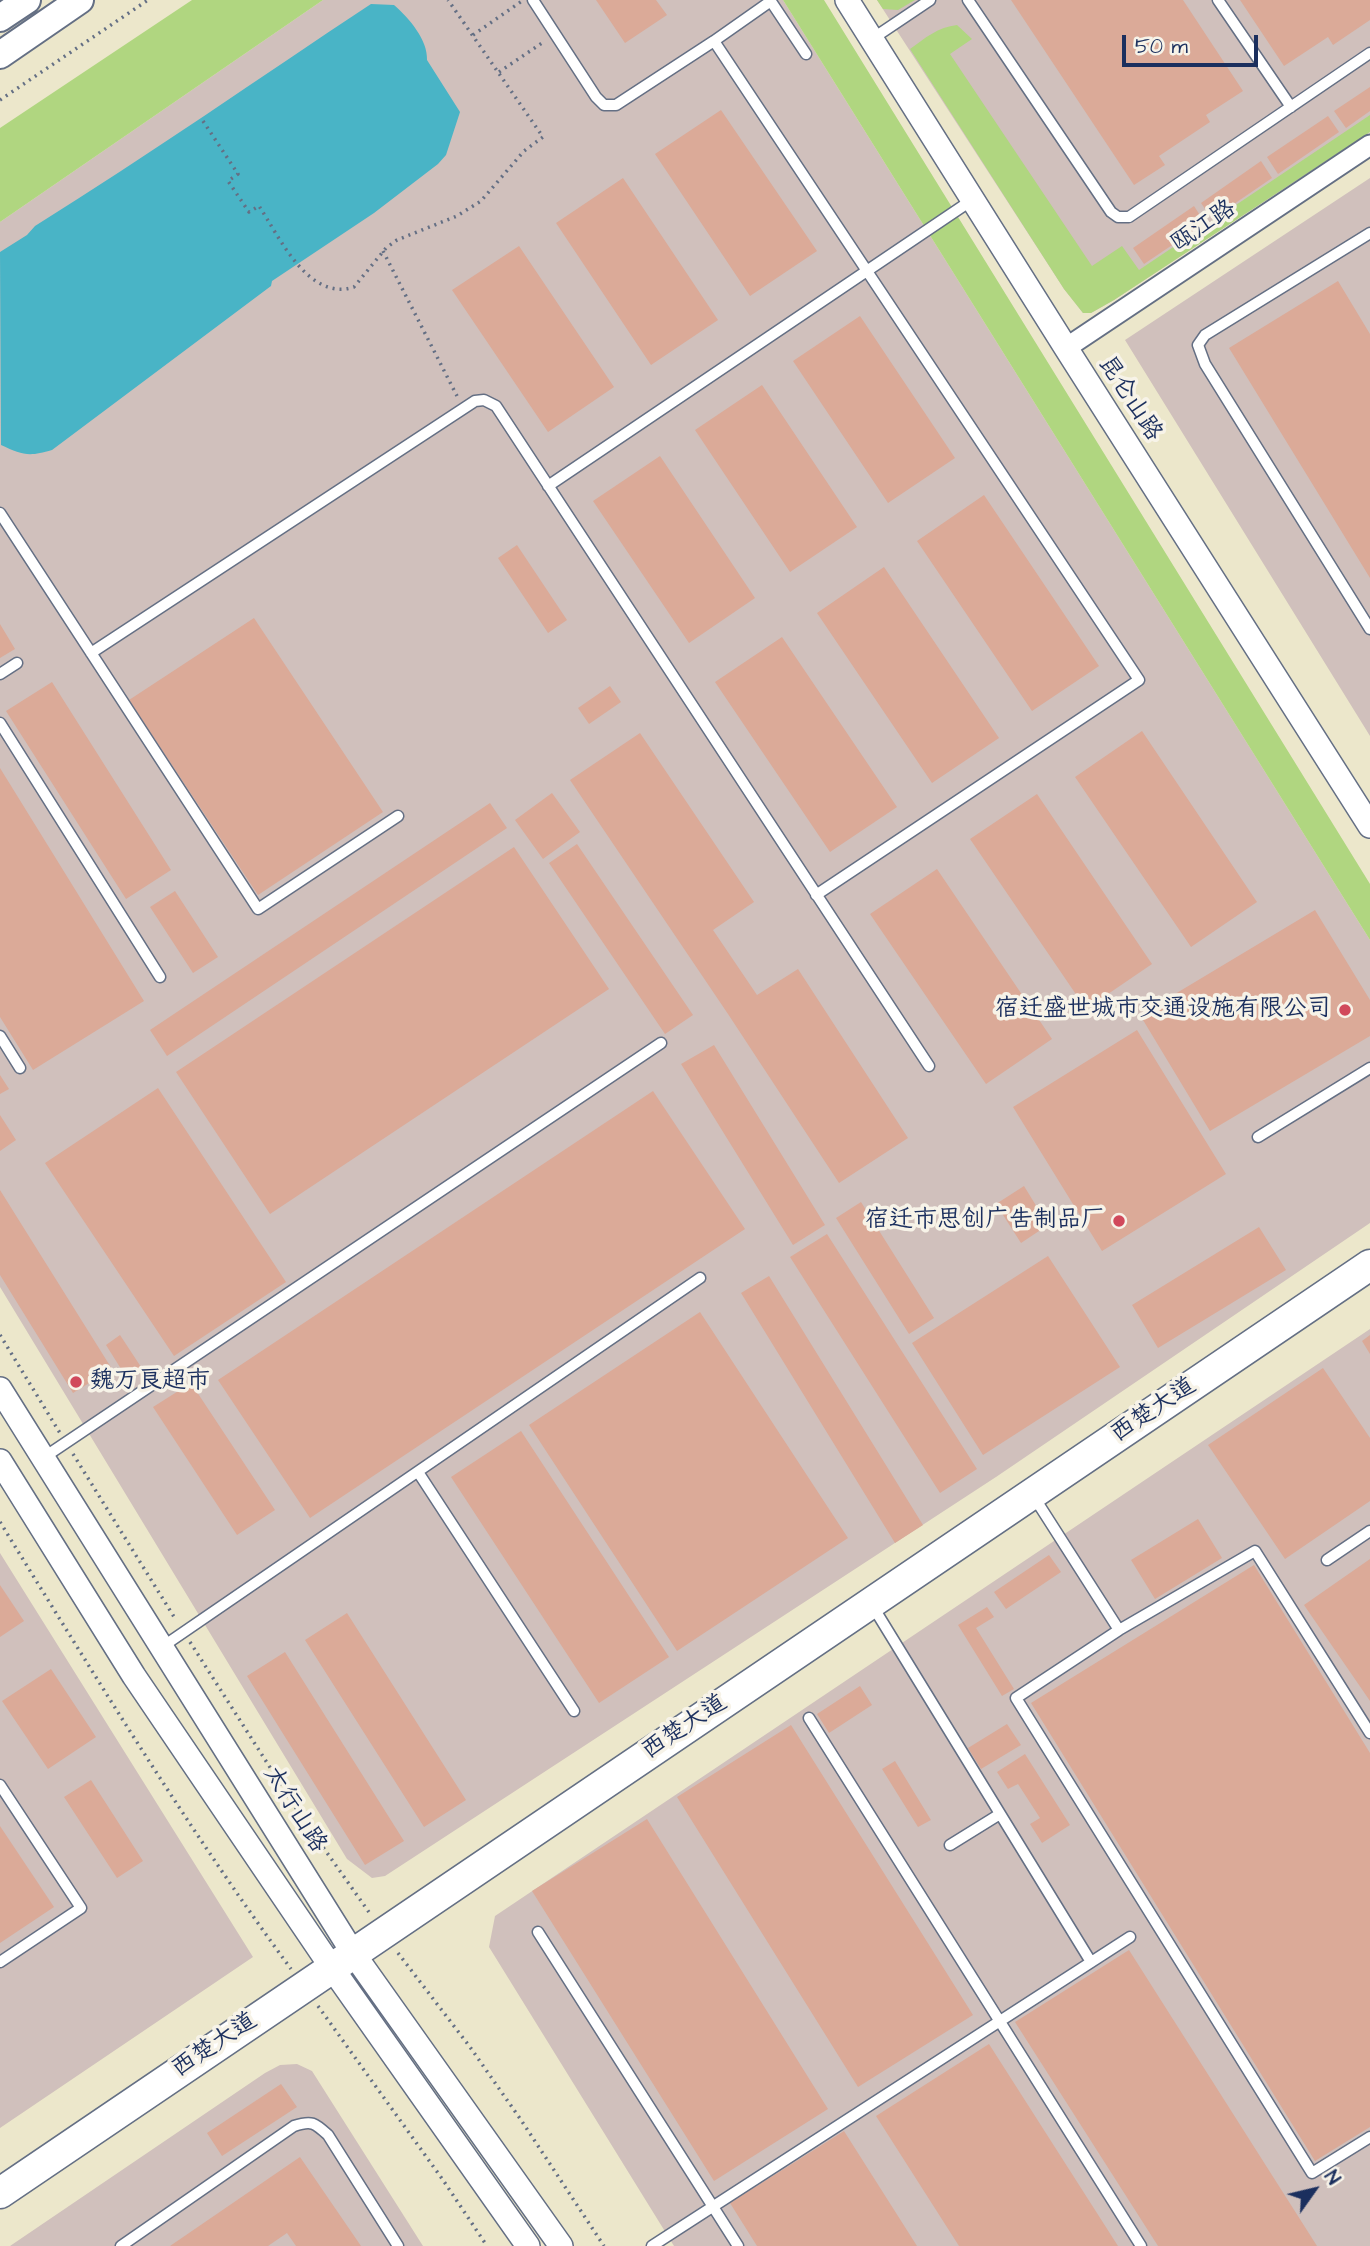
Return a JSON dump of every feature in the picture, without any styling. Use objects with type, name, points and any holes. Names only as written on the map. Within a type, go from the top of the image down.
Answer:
[{"type":"main road","points":[[0,18],[27,0]]},
{"type":"main road","points":[[0,55],[80,0]]},
{"type":"main road","name":"西楚大道","points":[[0,2193],[1370,1265]]},
{"type":"street","name":"昆仑山路","points":[[847,0],[1370,825]]},
{"type":"street","name":"瓯江路","points":[[1066,348],[1370,145]]},
{"type":"street","name":"太行山路","points":[[0,1389],[162,1648],[342,1961],[528,2246]]},
{"type":"street","name":"太行山路","points":[[0,1461],[134,1676],[342,1961],[561,2246]]},
{"type":"lane","points":[[533,0],[596,97],[604,105],[615,105],[771,1],[806,54]]},
{"type":"lane","points":[[872,39],[930,0]]},
{"type":"lane","points":[[968,0],[1111,212],[1118,217],[1129,217],[1370,54]]},
{"type":"lane","points":[[1218,0],[1291,107]]},
{"type":"lane","points":[[714,41],[1139,680],[816,895]]},
{"type":"lane","points":[[548,486],[972,200]]},
{"type":"lane","points":[[1370,233],[1205,335],[1198,345],[1205,364],[1370,629]]},
{"type":"lane","points":[[91,653],[463,408],[475,401],[484,400],[496,406],[929,1066]]},
{"type":"lane","points":[[0,513],[258,909],[398,816]]},
{"type":"lane","points":[[0,674],[17,663]]},
{"type":"lane","points":[[0,723],[160,977]]},
{"type":"lane","points":[[0,1037],[20,1068]]},
{"type":"lane","points":[[43,1458],[661,1043]]},
{"type":"lane","points":[[1258,1137],[1370,1068]]},
{"type":"lane","points":[[162,1648],[699,1278]]},
{"type":"lane","points":[[418,1472],[574,1710]]},
{"type":"lane","points":[[1032,1494],[1119,1630]]},
{"type":"lane","points":[[1327,1560],[1370,1531]]},
{"type":"lane","points":[[1370,1733],[1255,1551],[1119,1630],[1016,1698],[1312,2173],[1370,2137]]},
{"type":"lane","points":[[871,1602],[1091,1962]]},
{"type":"lane","points":[[809,1718],[1141,2246]]},
{"type":"lane","points":[[0,1785],[81,1908],[0,1962]]},
{"type":"lane","points":[[950,1845],[1000,1814]]},
{"type":"lane","points":[[538,1932],[738,2246]]},
{"type":"lane","points":[[652,2246],[1130,1937]]},
{"type":"lane","points":[[121,2246],[294,2126],[304,2122],[315,2123],[328,2136],[398,2246]]},
{"type":"path","points":[[0,100],[148,0]]},
{"type":"path","points":[[203,121],[238,174],[228,181],[249,212],[259,206],[301,269],[317,283],[346,290],[354,287],[383,251],[397,240],[457,216],[481,201],[524,151],[543,136],[448,0]]},
{"type":"path","points":[[472,35],[523,0]]},
{"type":"path","points":[[498,72],[555,34]]},
{"type":"path","points":[[383,251],[463,408]]},
{"type":"path","points":[[0,1335],[301,1816],[383,1933],[470,2047],[604,2246]]},
{"type":"path","points":[[0,1522],[116,1709],[252,1915],[443,2180],[487,2246]]},
{"type":"shaded area","points":[[323,0],[783,0],[1370,940],[1370,1223],[996,1477],[385,1876],[372,1878],[347,1859],[0,1287],[0,222]]},
{"type":"shaded area","points":[[877,0],[1370,0],[1370,132],[1114,300],[1091,313],[1083,313],[1064,289]]},
{"type":"shaded area","points":[[1370,178],[1370,736],[1125,340]]},
{"type":"shaded area","points":[[1370,1329],[1370,2246],[674,2246],[489,1947],[495,1916]]},
{"type":"shaded area","points":[[0,1553],[253,1957],[0,2128]]},
{"type":"shaded area","points":[[297,2064],[312,2071],[423,2246],[10,2246],[265,2073],[280,2065]]},
{"type":"green space","points":[[192,0],[323,0],[0,222],[0,128]]},
{"type":"green space","points":[[783,0],[824,0],[1370,884],[1370,940]]},
{"type":"green space","points":[[877,0],[915,0],[898,10],[883,9]]},
{"type":"green space","points":[[957,25],[972,39],[950,54],[1092,266],[1122,246],[1139,270],[1370,115],[1370,132],[1114,300],[1091,313],[1083,313],[1064,289],[910,49],[926,37]]},
{"type":"water","points":[[371,4],[394,5],[411,23],[421,37],[427,60],[460,112],[446,155],[374,213],[272,281],[271,286],[52,450],[26,454],[1,445],[0,252],[27,235],[35,226]]},
{"type":"building","points":[[596,0],[656,0],[667,15],[625,43]]},
{"type":"building","points":[[1011,0],[1183,0],[1243,91],[1206,115],[1210,122],[1159,156],[1165,165],[1134,185]]},
{"type":"building","points":[[1240,0],[1370,0],[1370,20],[1333,45],[1328,37],[1284,66]]},
{"type":"building","points":[[1370,87],[1370,111],[1346,128],[1334,111]]},
{"type":"building","points":[[721,110],[817,251],[750,296],[655,154]]},
{"type":"building","points":[[1328,116],[1339,132],[1278,174],[1267,157]]},
{"type":"building","points":[[1261,161],[1272,178],[1212,219],[1201,203]]},
{"type":"building","points":[[623,178],[718,320],[651,365],[556,223]]},
{"type":"building","points":[[1194,206],[1205,223],[1144,264],[1133,248]]},
{"type":"building","points":[[519,246],[614,387],[548,432],[452,290]]},
{"type":"building","points":[[1338,281],[1370,334],[1370,578],[1229,348]]},
{"type":"building","points":[[860,316],[955,458],[888,503],[793,361]]},
{"type":"building","points":[[762,385],[857,527],[790,572],[695,430]]},
{"type":"building","points":[[660,456],[755,598],[689,643],[593,501]]},
{"type":"building","points":[[984,495],[1099,666],[1032,711],[917,541]]},
{"type":"building","points":[[517,545],[567,620],[548,633],[498,558]]},
{"type":"building","points":[[884,567],[999,738],[932,783],[817,613]]},
{"type":"building","points":[[254,618],[383,812],[258,895],[129,700]]},
{"type":"building","points":[[0,624],[15,649],[0,658]]},
{"type":"building","points":[[782,637],[897,807],[830,852],[715,682]]},
{"type":"building","points":[[52,682],[171,870],[126,899],[6,711]]},
{"type":"building","points":[[610,686],[621,702],[589,724],[578,708]]},
{"type":"building","points":[[1142,731],[1257,902],[1191,947],[1075,777]]},
{"type":"building","points":[[640,733],[754,902],[713,930],[757,995],[798,969],[908,1138],[839,1183],[570,780]]},
{"type":"building","points":[[0,768],[144,1001],[33,1070],[0,1017]]},
{"type":"building","points":[[552,793],[580,832],[543,859],[515,820]]},
{"type":"building","points":[[1037,794],[1152,964],[1086,1009],[970,839]]},
{"type":"building","points":[[490,803],[507,828],[167,1056],[150,1030]]},
{"type":"building","points":[[577,844],[693,1015],[665,1034],[549,863]]},
{"type":"building","points":[[514,847],[609,989],[270,1214],[176,1072]]},
{"type":"building","points":[[937,869],[1052,1039],[986,1084],[870,914]]},
{"type":"building","points":[[175,891],[218,957],[193,973],[150,907]]},
{"type":"building","points":[[1315,910],[1370,1000],[1370,1036],[1210,1131],[1140,1015]]},
{"type":"building","points":[[1137,1030],[1226,1174],[1102,1251],[1013,1107]]},
{"type":"building","points":[[714,1045],[825,1225],[793,1245],[681,1064]]},
{"type":"building","points":[[0,1075],[9,1089],[0,1094]]},
{"type":"building","points":[[158,1088],[286,1282],[174,1356],[45,1163]]},
{"type":"building","points":[[653,1091],[745,1229],[310,1518],[218,1380]]},
{"type":"building","points":[[0,1115],[16,1140],[0,1151]]},
{"type":"building","points":[[1024,1186],[1048,1225],[1021,1243],[996,1204]]},
{"type":"building","points":[[0,1190],[112,1369],[73,1393],[0,1275]]},
{"type":"building","points":[[861,1202],[934,1318],[909,1334],[836,1218]]},
{"type":"building","points":[[1259,1227],[1286,1270],[1158,1348],[1132,1305]]},
{"type":"building","points":[[827,1234],[977,1469],[940,1493],[790,1257]]},
{"type":"building","points":[[1048,1256],[1120,1367],[983,1455],[912,1343]]},
{"type":"building","points":[[769,1276],[923,1525],[895,1543],[741,1293]]},
{"type":"building","points":[[700,1312],[848,1538],[677,1651],[529,1425]]},
{"type":"building","points":[[120,1335],[143,1370],[128,1380],[106,1345]]},
{"type":"building","points":[[1370,1335],[1370,1354],[1362,1341]]},
{"type":"building","points":[[1323,1368],[1370,1438],[1370,1501],[1285,1559],[1208,1445]]},
{"type":"building","points":[[191,1383],[275,1510],[237,1535],[153,1407]]},
{"type":"building","points":[[521,1431],[669,1657],[599,1703],[451,1477]]},
{"type":"building","points":[[1198,1519],[1222,1558],[1155,1599],[1131,1560]]},
{"type":"building","points":[[1049,1555],[1061,1572],[1006,1609],[994,1592]]},
{"type":"building","points":[[1370,1559],[1370,1701],[1304,1605]]},
{"type":"building","points":[[1254,1565],[1370,1753],[1370,2127],[1315,2161],[1031,1703]]},
{"type":"building","points":[[0,1585],[24,1621],[0,1637]]},
{"type":"building","points":[[987,1607],[994,1617],[976,1628],[1014,1689],[1002,1696],[958,1625]]},
{"type":"building","points":[[347,1613],[466,1800],[424,1827],[305,1640]]},
{"type":"building","points":[[285,1652],[404,1841],[365,1865],[247,1676]]},
{"type":"building","points":[[51,1669],[96,1737],[48,1769],[2,1701]]},
{"type":"building","points":[[860,1686],[872,1705],[829,1733],[817,1714]]},
{"type":"building","points":[[1007,1724],[1021,1745],[981,1769],[968,1748]]},
{"type":"building","points":[[791,1725],[973,2015],[858,2087],[677,1797]]},
{"type":"building","points":[[1025,1754],[1070,1825],[1042,1843],[1030,1824],[1040,1818],[1018,1784],[1008,1789],[997,1772]]},
{"type":"building","points":[[895,1761],[931,1820],[918,1827],[882,1769]]},
{"type":"building","points":[[91,1780],[143,1861],[117,1878],[64,1797]]},
{"type":"building","points":[[647,1819],[828,2109],[714,2181],[532,1891]]},
{"type":"building","points":[[0,1826],[54,1907],[0,1943]]},
{"type":"building","points":[[1129,1950],[1317,2246],[1158,2246],[1015,2022]]},
{"type":"building","points":[[989,2044],[1118,2246],[959,2246],[876,2116]]},
{"type":"building","points":[[281,2084],[297,2107],[222,2156],[207,2133]]},
{"type":"building","points":[[844,2131],[917,2246],[757,2246],[730,2203]]},
{"type":"building","points":[[300,2157],[361,2246],[296,2246],[287,2233],[268,2246],[170,2246]]},
{"type":"place","name":"宿迁盛世城市交通设施有限公司","points":[[1345,1010]]},
{"type":"place","name":"宿迁市思创广告制品厂","points":[[1119,1221]]},
{"type":"place","name":"魏万良超市","points":[[76,1382]]}]
